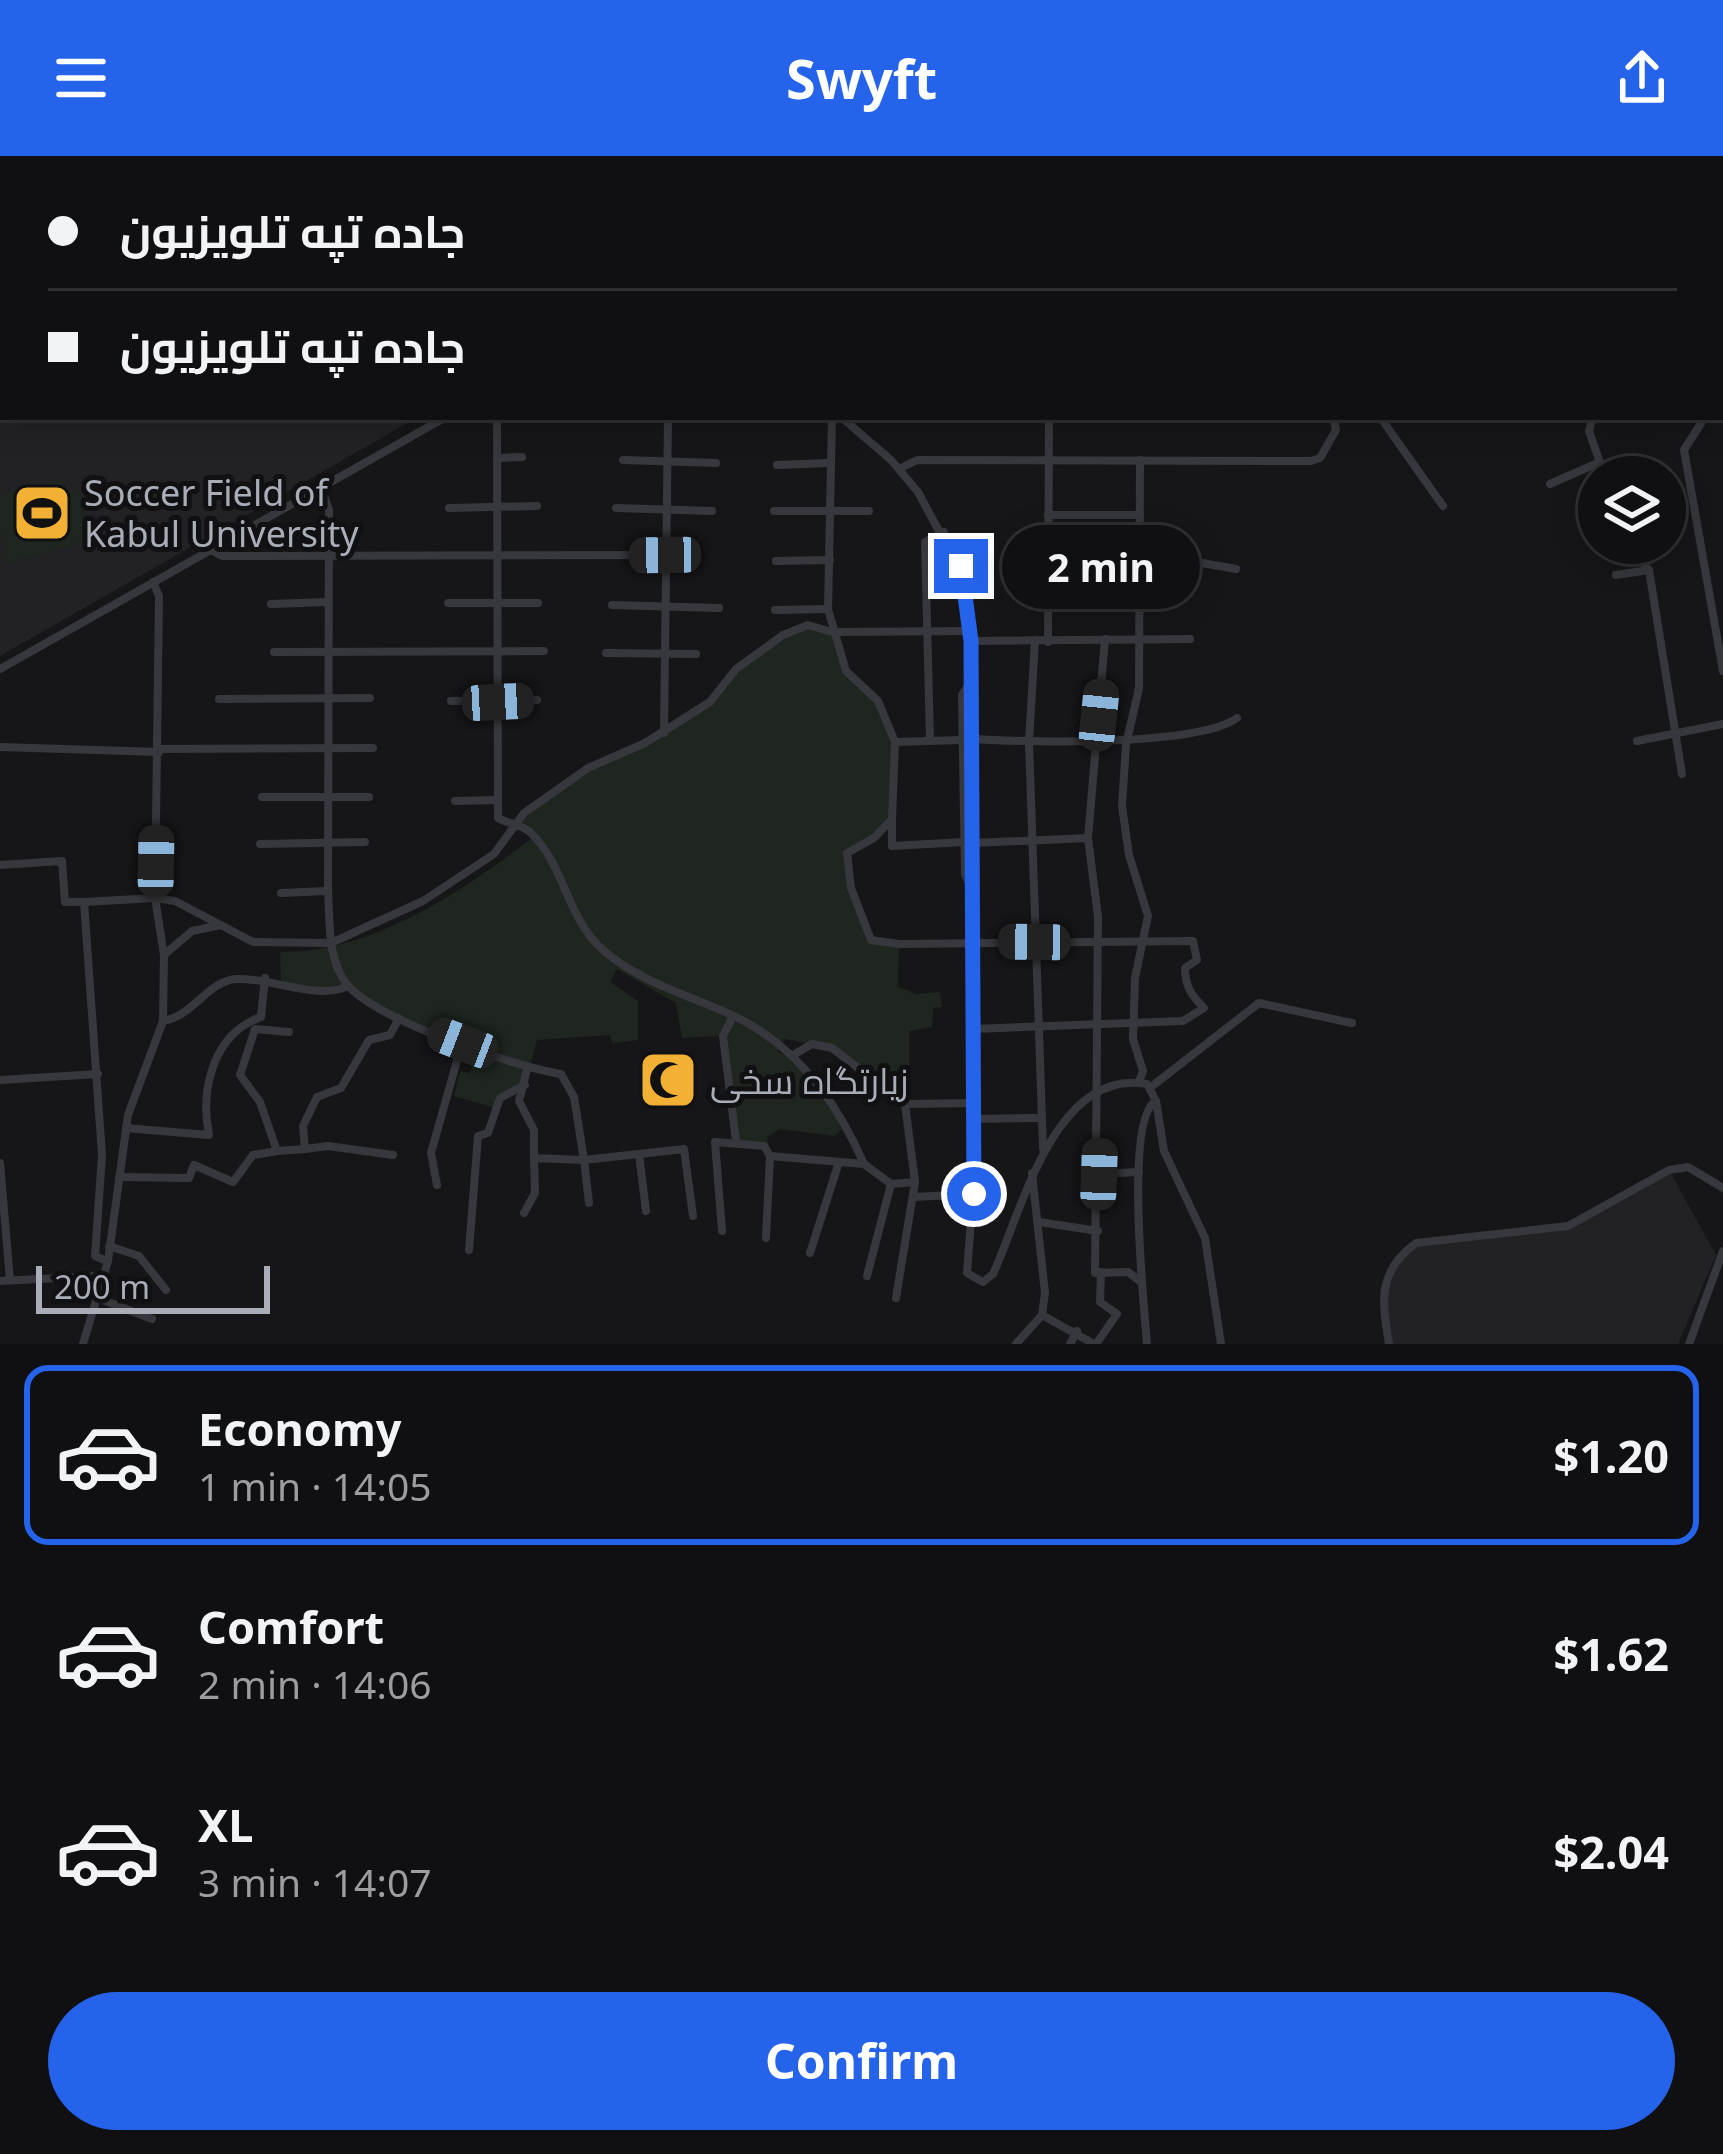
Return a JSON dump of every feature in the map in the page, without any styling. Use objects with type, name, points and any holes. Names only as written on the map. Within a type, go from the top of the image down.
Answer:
[{"type":"street","points":[[0,669],[441,420]]},
{"type":"street","points":[[497,420],[498,818],[518,824],[551,860],[579,920],[598,946],[658,985],[733,1016],[796,1054],[845,1120],[864,1165],[891,1184],[915,1181]]},
{"type":"street","points":[[664,733],[669,654],[663,607],[668,420]]},
{"type":"street","points":[[843,420],[829,463],[828,609],[846,671],[878,701],[895,742],[892,846],[1088,838]]},
{"type":"street","points":[[846,420],[898,469],[944,532],[968,585],[974,1194],[967,1273],[983,1282],[1001,1257],[1044,1149],[1098,1093],[1139,1082],[1151,1087],[1164,1150],[1209,1255],[1221,1344]]},
{"type":"street","points":[[1048,642],[1049,420]]},
{"type":"street","points":[[898,469],[917,460],[1311,461],[1320,458],[1336,430],[1334,420]]},
{"type":"street","points":[[1382,420],[1443,506]]},
{"type":"street","points":[[1592,420],[1589,431],[1598,456]]},
{"type":"street","points":[[1703,420],[1684,450],[1723,671]]},
{"type":"street","points":[[497,458],[522,457]]},
{"type":"street","points":[[623,460],[716,464]]},
{"type":"street","points":[[1139,1082],[1143,1071],[1133,1025],[1139,939],[1147,901],[1129,855],[1122,806],[1140,639],[1140,460]]},
{"type":"street","points":[[777,465],[829,463]]},
{"type":"street","points":[[1550,484],[1578,472]]},
{"type":"street","points":[[321,487],[329,510],[328,891],[332,944],[348,986],[399,1018],[527,1069],[561,1074],[568,1082],[590,1203]]},
{"type":"street","points":[[449,508],[537,506]]},
{"type":"street","points":[[616,508],[712,512]]},
{"type":"street","points":[[774,511],[869,511]]},
{"type":"street","points":[[1048,515],[1141,515]]},
{"type":"street","points":[[930,740],[925,542],[944,532]]},
{"type":"street","points":[[210,549],[222,556],[665,555]]},
{"type":"street","points":[[776,561],[830,560]]},
{"type":"street","points":[[1048,565],[1185,560],[1236,569]]},
{"type":"street","points":[[1644,564],[1649,570],[1682,774]]},
{"type":"street","points":[[1616,575],[1649,570]]},
{"type":"street","points":[[83,1344],[108,1261],[126,1127],[164,1021],[164,955],[155,898],[159,596],[152,582]]},
{"type":"street","points":[[271,604],[327,602]]},
{"type":"street","points":[[448,604],[538,603]]},
{"type":"street","points":[[612,605],[719,608]]},
{"type":"street","points":[[775,610],[828,609]]},
{"type":"street","points":[[0,865],[62,860],[65,902],[175,901],[253,942],[332,944],[423,901],[494,854],[518,824],[588,769],[664,733],[710,702],[736,669],[782,635],[808,625],[832,632],[924,631],[1048,642],[1190,639]]},
{"type":"street","points":[[1105,639],[1088,838],[1097,941],[1095,1273],[1128,1272],[1142,1282]]},
{"type":"street","points":[[1035,640],[1029,742],[1044,1149]]},
{"type":"street","points":[[274,652],[544,651]]},
{"type":"street","points":[[606,653],[696,654]]},
{"type":"street","points":[[219,699],[370,698]]},
{"type":"street","points":[[451,700],[537,700]]},
{"type":"street","points":[[895,742],[1096,740],[1203,731],[1237,718]]},
{"type":"street","points":[[1637,741],[1723,724]]},
{"type":"street","points":[[0,747],[373,748]]},
{"type":"street","points":[[262,797],[369,796]]},
{"type":"street","points":[[455,801],[498,800]]},
{"type":"street","points":[[892,819],[874,838],[847,854],[851,888],[871,940],[1193,941],[1197,960],[1185,968],[1185,977],[1190,993],[1204,1008],[1183,1021],[973,1029]]},
{"type":"street","points":[[260,844],[365,842]]},
{"type":"street","points":[[281,893],[328,891]]},
{"type":"street","points":[[84,902],[102,1155],[95,1256],[108,1261]]},
{"type":"street","points":[[164,955],[192,931],[223,925]]},
{"type":"street","points":[[164,1021],[178,1019],[231,978],[265,978],[330,992],[348,986]]},
{"type":"street","points":[[126,1127],[208,1135],[204,1108],[218,1054],[230,1034],[261,1017],[265,978]]},
{"type":"street","points":[[1151,1087],[1258,1004],[1352,1023]]},
{"type":"street","points":[[733,1016],[722,1036],[736,1142]]},
{"type":"street","points":[[305,1149],[303,1126],[311,1103],[341,1088],[369,1040],[390,1035],[399,1018]]},
{"type":"street","points":[[278,1150],[260,1102],[240,1075],[254,1029],[290,1032]]},
{"type":"street","points":[[437,1185],[431,1153],[463,1043]]},
{"type":"street","points":[[796,1054],[812,1044],[832,1048],[905,1105],[973,1103]]},
{"type":"street","points":[[524,1213],[535,1193],[534,1130],[519,1101],[527,1069]]},
{"type":"street","points":[[0,1080],[98,1074]]},
{"type":"street","points":[[469,1250],[478,1136],[488,1133],[500,1098],[525,1085]]},
{"type":"street","points":[[1147,1344],[1139,1172],[1144,1114],[1156,1101]]},
{"type":"street","points":[[896,1298],[915,1181],[905,1105]]},
{"type":"street","points":[[973,1119],[1040,1118]]},
{"type":"street","points":[[722,1232],[715,1142],[736,1142],[764,1146],[770,1156],[766,1238]]},
{"type":"street","points":[[119,1177],[189,1178],[194,1165],[233,1182],[253,1155],[278,1150],[328,1146],[393,1154]]},
{"type":"street","points":[[533,1158],[584,1160],[684,1149],[693,1216]]},
{"type":"street","points":[[639,1154],[646,1210]]},
{"type":"street","points":[[770,1156],[864,1165]]},
{"type":"street","points":[[0,1162],[5,1281],[100,1276]]},
{"type":"street","points":[[810,1253],[838,1165]]},
{"type":"street","points":[[1389,1344],[1380,1288],[1402,1254],[1416,1244],[1568,1226],[1669,1170],[1688,1166],[1723,1188]]},
{"type":"street","points":[[1016,1344],[1042,1315],[1046,1278],[1032,1172]]},
{"type":"street","points":[[1099,1174],[1139,1172]]},
{"type":"street","points":[[868,1276],[891,1184]]},
{"type":"street","points":[[914,1197],[974,1194]]},
{"type":"street","points":[[1040,1222],[1098,1231]]},
{"type":"street","points":[[109,1246],[140,1256],[166,1289]]},
{"type":"street","points":[[1689,1344],[1723,1251]]},
{"type":"street","points":[[1042,1315],[1095,1344],[1117,1313],[1100,1301],[1101,1272]]},
{"type":"street","points":[[98,1298],[152,1318]]},
{"type":"street","points":[[1070,1344],[1077,1331]]},
{"type":"shaded area","points":[[0,420],[413,420],[0,656]]},
{"type":"shaded area","name":"Soccer Field of Kabul University","points":[[64,479],[68,492],[78,489],[90,540],[9,563],[0,530],[0,496]]},
{"type":"shaded area","points":[[808,625],[832,632],[846,671],[878,701],[895,742],[894,800],[887,825],[847,853],[851,888],[871,940],[899,944],[898,987],[916,994],[940,992],[942,1007],[933,1008],[932,1027],[909,1031],[909,1081],[886,1085],[838,1049],[785,1039],[777,1051],[807,1068],[848,1123],[835,1136],[780,1129],[767,1137],[769,1148],[736,1141],[722,1036],[682,1038],[676,1003],[617,969],[610,982],[638,1001],[638,1040],[612,1043],[610,1035],[537,1040],[524,1087],[494,1108],[454,1096],[460,1071],[470,1073],[477,1049],[362,999],[349,982],[334,989],[281,984],[280,952],[349,942],[449,896],[537,834],[518,824],[524,813],[588,768],[623,755],[710,702],[747,659]]},
{"type":"shaded area","points":[[1669,1170],[1716,1255],[1678,1344],[1389,1344],[1380,1289],[1402,1254],[1416,1243],[1568,1226]]},
{"type":"place","name":"Soccer Field of Kabul University","points":[[42,513]]},
{"type":"place","name":"زیارتگاه سخی","points":[[668,1080]]},
{"type":"route","points":[[961,566],[968,585],[971,641],[974,1194]]}]
